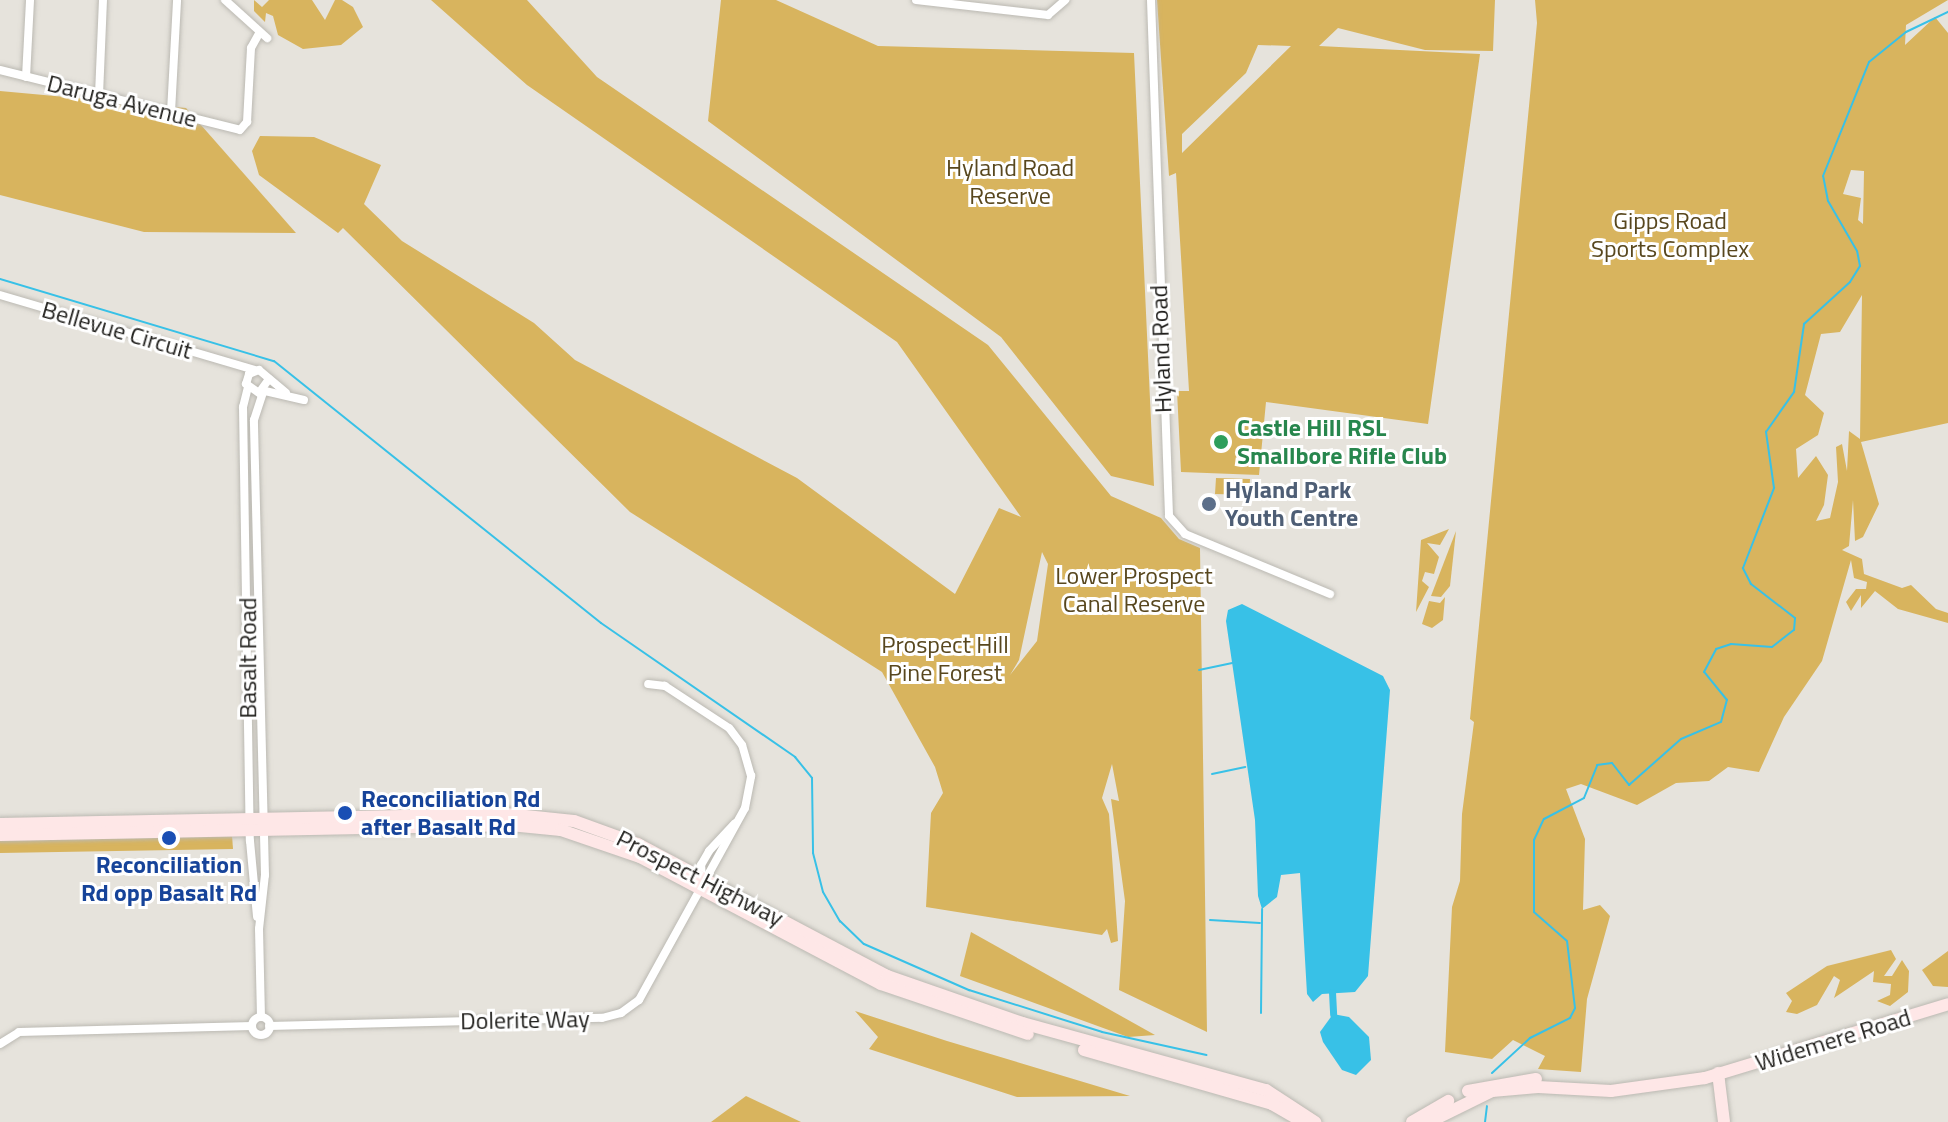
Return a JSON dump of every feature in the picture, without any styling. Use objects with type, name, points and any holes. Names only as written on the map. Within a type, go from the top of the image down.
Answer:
[{"type":"main road","name":"Prospect Highway","points":[[0,835],[257,824],[550,817],[622,836],[700,883],[922,1002],[1272,1104],[1303,1122]]},
{"type":"main road","name":"Prospect Highway","points":[[0,824],[257,824]]},
{"type":"main road","name":"Prospect Highway","points":[[700,883],[856,962],[928,993],[1271,1092],[1315,1122]]},
{"type":"main road","name":"Widemere Road","points":[[1426,1117],[1475,1093],[1528,1082],[1607,1083],[1718,1073],[1948,1004]]},
{"type":"main road","points":[[1718,1073],[1724,1122]]},
{"type":"street","points":[[26,77],[30,0]]},
{"type":"street","points":[[99,95],[103,0]]},
{"type":"street","points":[[171,112],[177,0]]},
{"type":"street","points":[[916,0],[1048,15],[1065,0]]},
{"type":"street","name":"Hyland Road","points":[[1151,0],[1169,516],[1185,534],[1330,594]]},
{"type":"street","name":"Daruga Avenue","points":[[0,70],[243,129],[251,48],[263,35],[230,2]]},
{"type":"street","name":"Bellevue Circuit","points":[[0,295],[234,367],[255,370]]},
{"type":"street","points":[[234,367],[247,386],[286,393],[304,400]]},
{"type":"street","points":[[247,386],[255,370],[286,393]]},
{"type":"street","name":"Basalt Road","points":[[261,1017],[254,664],[254,420],[269,379]]},
{"type":"street","name":"Basalt Road","points":[[247,386],[243,407],[254,664]]},
{"type":"street","name":"Dolerite Way","points":[[252,1026],[262,1034],[269,1026],[621,1013],[639,1000],[700,883],[701,865],[709,851],[735,823],[751,793],[749,762],[742,745],[718,719],[665,686],[648,684]]},
{"type":"street","name":"Basalt Road","points":[[257,824],[259,929]]},
{"type":"street","points":[[0,1044],[19,1032],[252,1026],[261,1017],[269,1026]]},
{"type":"green space","points":[[254,0],[262,7],[269,0],[312,0],[325,20],[335,0],[342,0],[353,7],[363,27],[341,45],[303,49],[278,35],[273,16],[266,13],[265,22],[254,11]]},
{"type":"green space","points":[[431,0],[527,0],[597,77],[988,345],[1111,496],[1161,518],[1179,539],[1200,548],[1207,1032],[1119,990],[1125,901],[1111,799],[1119,801],[1112,764],[1102,798],[1109,814],[1118,941],[1111,943],[1107,929],[1102,935],[926,907],[931,813],[943,793],[935,767],[882,672],[630,512],[343,228],[338,233],[259,175],[252,151],[260,136],[314,137],[381,165],[364,204],[402,241],[534,323],[575,360],[797,478],[955,594],[999,508],[1021,517],[897,342],[527,85]],"holes":[[[1042,552],[1048,564],[1037,641],[1010,675],[1019,660]]]},
{"type":"green space","name":"Hyland Road Reserve","points":[[721,0],[776,0],[878,46],[1134,53],[1154,486],[1111,476],[1001,337],[708,121]]},
{"type":"green space","points":[[1157,0],[1495,0],[1493,51],[1425,50],[1338,28],[1319,46],[1480,54],[1428,424],[1266,402],[1259,475],[1181,472],[1177,391],[1189,391],[1176,173],[1169,176]],"holes":[[[1258,45],[1291,46],[1182,153],[1182,134],[1246,73]]]},
{"type":"green space","name":"Gipps Road Sports Complex","points":[[1535,0],[1948,0],[1906,25],[1905,45],[1935,17],[1948,33],[1948,423],[1861,442],[1879,504],[1863,537],[1855,541],[1853,500],[1849,546],[1842,550],[1862,559],[1864,574],[1902,588],[1911,585],[1936,609],[1948,613],[1948,623],[1898,609],[1875,591],[1861,608],[1861,595],[1851,611],[1846,602],[1856,589],[1866,589],[1867,582],[1854,578],[1851,560],[1822,661],[1784,717],[1759,772],[1728,767],[1709,781],[1676,783],[1637,805],[1581,784],[1566,789],[1585,839],[1583,910],[1600,905],[1610,916],[1587,999],[1581,1072],[1538,1069],[1545,1056],[1513,1040],[1492,1059],[1445,1052],[1452,907],[1460,881],[1462,814],[1474,722],[1470,719],[1537,23]],"holes":[[[1851,170],[1864,171],[1863,224],[1858,220],[1861,198],[1843,194]],[[1862,295],[1860,439],[1849,431],[1847,471],[1842,444],[1836,447],[1838,482],[1830,518],[1816,521],[1824,505],[1828,475],[1816,456],[1798,478],[1796,449],[1818,435],[1824,413],[1805,395],[1821,334],[1840,332]]]},
{"type":"green space","points":[[0,91],[186,108],[296,233],[144,232],[0,195]]},
{"type":"green space","points":[[1216,478],[1250,479],[1249,495],[1215,494]]},
{"type":"green space","points":[[1449,529],[1440,545],[1427,543],[1439,557],[1434,574],[1425,572],[1422,581],[1429,587],[1416,612],[1421,540]]},
{"type":"green space","points":[[1456,531],[1450,586],[1441,597],[1431,596]]},
{"type":"green space","points":[[1445,597],[1443,620],[1432,628],[1422,624],[1429,601],[1440,603]]},
{"type":"green space","points":[[232,835],[233,849],[0,853],[0,839]]},
{"type":"green space","points":[[971,932],[1155,1035],[1128,1037],[960,976]]},
{"type":"green space","points":[[1891,950],[1896,959],[1884,976],[1892,976],[1902,960],[1909,971],[1908,992],[1890,1006],[1877,1001],[1890,995],[1891,984],[1873,982],[1874,971],[1834,998],[1840,980],[1834,976],[1817,1005],[1797,1014],[1786,1012],[1792,1001],[1786,993],[1827,966]]},
{"type":"green space","points":[[1948,951],[1948,987],[1933,986],[1922,970]]},
{"type":"green space","points":[[855,1011],[1130,1096],[1017,1097],[869,1049],[878,1037]]},
{"type":"green space","points":[[746,1096],[801,1122],[711,1122]]},
{"type":"water","points":[[1242,604],[1383,676],[1390,690],[1368,976],[1355,992],[1322,994],[1313,1002],[1307,994],[1300,873],[1281,875],[1277,897],[1262,909],[1258,896],[1255,820],[1226,621],[1228,610]]},
{"type":"water","points":[[1333,1014],[1349,1017],[1369,1037],[1371,1060],[1356,1075],[1342,1070],[1323,1042],[1320,1032]]},
{"type":"waterway","points":[[1492,1073],[1530,1038],[1570,1018],[1575,1008],[1567,941],[1534,912],[1534,840],[1544,819],[1584,798],[1597,765],[1612,763],[1629,785],[1681,739],[1721,722],[1727,700],[1704,672],[1716,649],[1731,644],[1772,647],[1794,630],[1795,618],[1751,584],[1743,568],[1774,488],[1766,432],[1794,392],[1804,324],[1850,282],[1860,266],[1857,251],[1828,201],[1823,176],[1869,62],[1906,32],[1948,12]]},
{"type":"waterway","points":[[0,279],[274,361],[601,623],[795,757],[812,778],[813,853],[823,892],[840,921],[864,944],[969,990],[1102,1032],[1207,1055]]},
{"type":"waterway","points":[[1199,670],[1232,663]]},
{"type":"waterway","points":[[1212,774],[1245,767]]},
{"type":"waterway","points":[[1261,1013],[1262,909]]},
{"type":"waterway","points":[[1210,920],[1260,923]]},
{"type":"waterway","points":[[1332,992],[1333,1014]]},
{"type":"waterway","points":[[1485,1122],[1487,1106]]},
{"type":"place","name":"Castle Hill RSL Smallbore Rifle Club","points":[[1221,442]]},
{"type":"place","name":"Hyland Park Youth Centre","points":[[1209,504]]},
{"type":"place","name":"Reconciliation Rd after Basalt Rd","points":[[345,813]]},
{"type":"place","name":"Reconciliation Rd opp Basalt Rd","points":[[169,838]]},
{"type":"park label","name":"Lower Prospect Canal Reserve","points":[[1134,590]]},
{"type":"park label","name":"Prospect Hill Pine Forest","points":[[945,659]]}]
